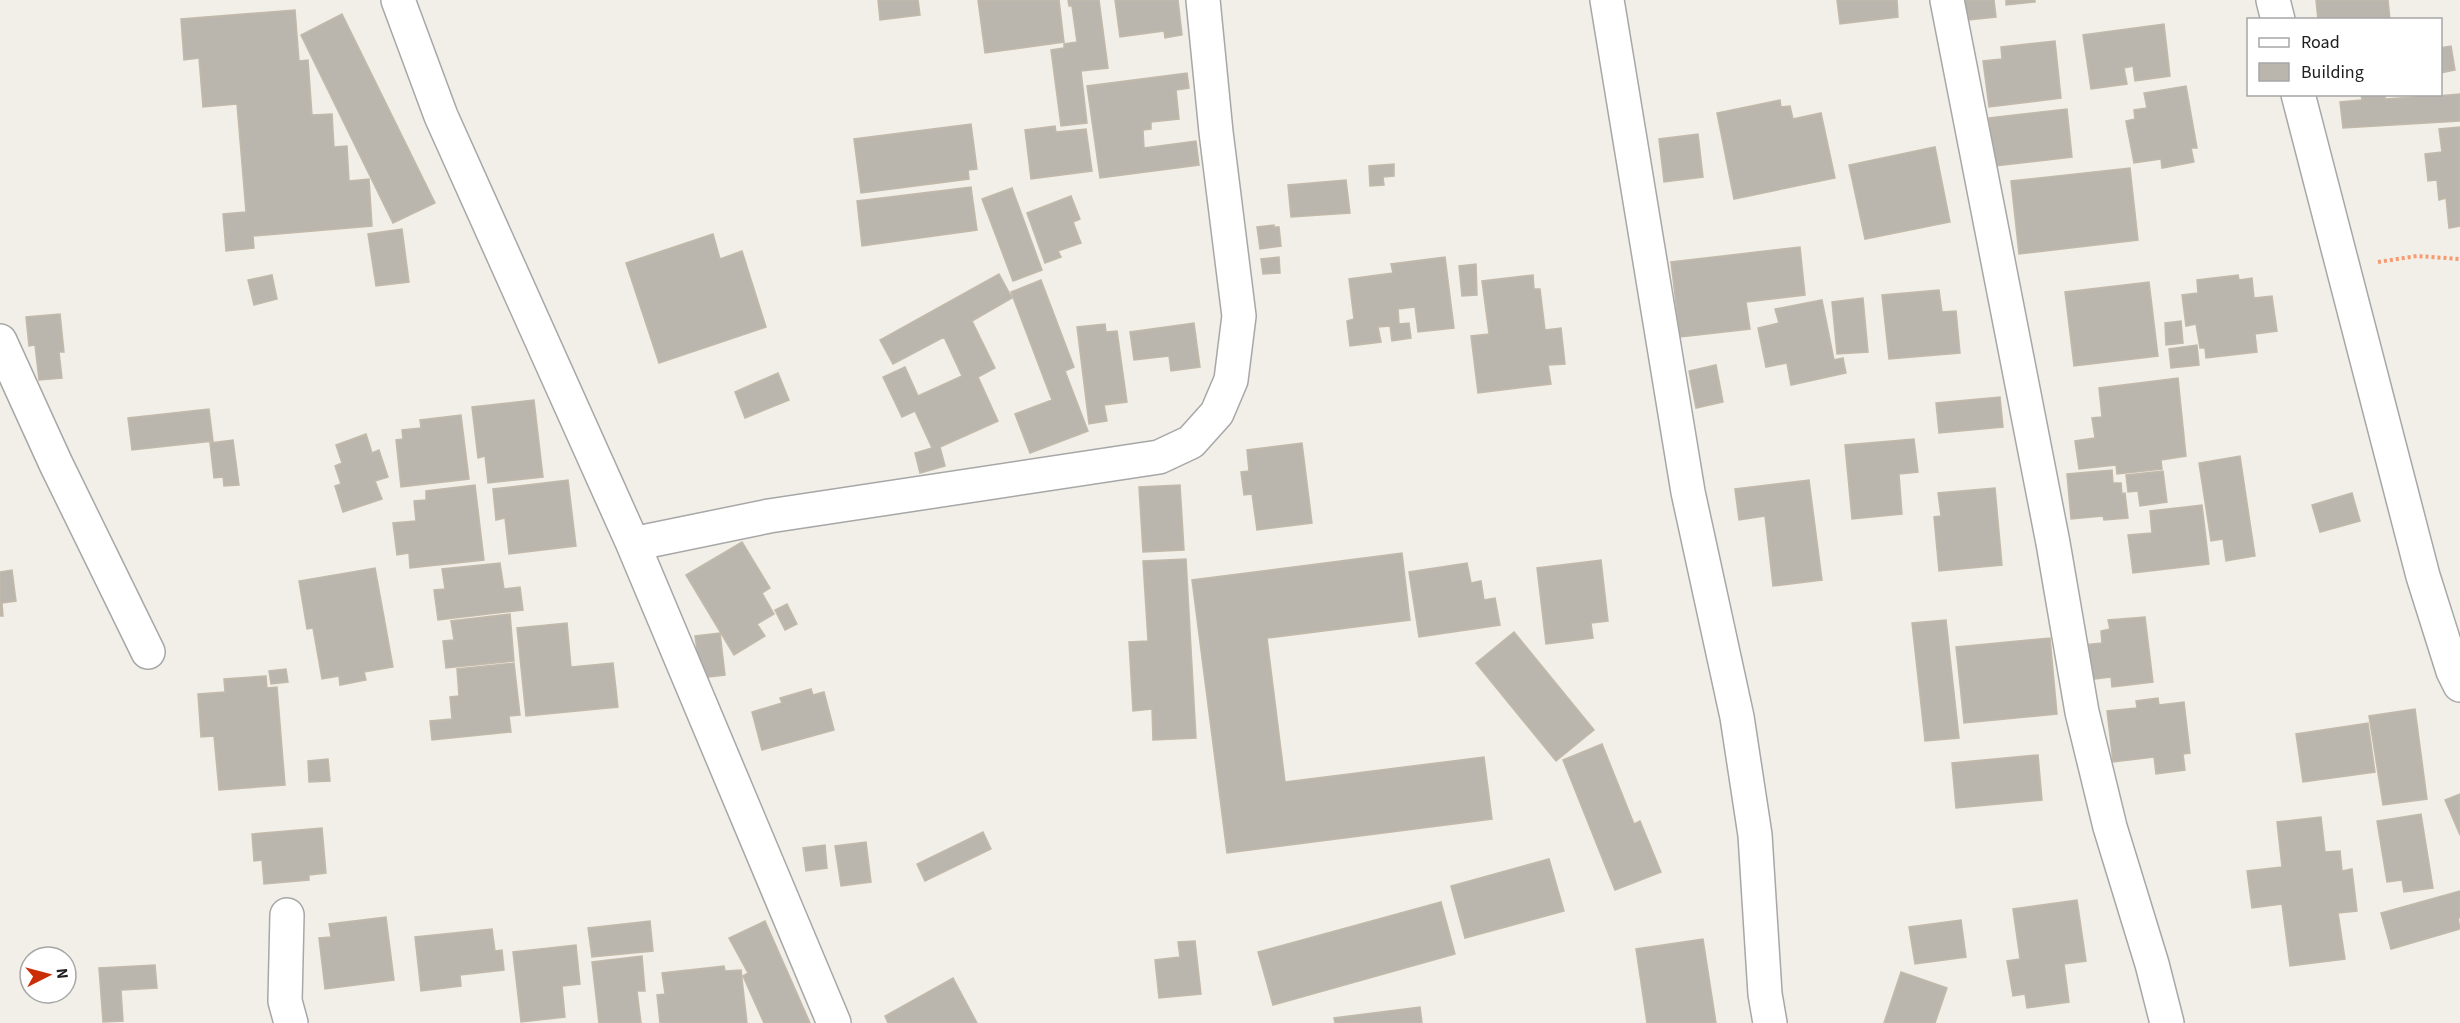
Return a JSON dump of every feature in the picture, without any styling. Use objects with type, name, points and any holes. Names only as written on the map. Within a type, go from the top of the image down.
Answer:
[{"type":"street","points":[[398,0],[441,116],[633,544],[834,1023]]},
{"type":"street","points":[[633,544],[769,516],[1159,457],[1191,442],[1218,413],[1232,380],[1239,316],[1216,132],[1203,0]]},
{"type":"street","points":[[1606,0],[1688,492],[1737,717],[1755,835],[1765,994],[1770,1023]]},
{"type":"street","points":[[1947,0],[2053,543],[2082,712],[2110,827],[2152,964],[2167,1023]]},
{"type":"street","points":[[2273,0],[2278,18]]},
{"type":"street","points":[[2299,96],[2423,576],[2453,671],[2460,685]]},
{"type":"street","points":[[0,341],[56,464],[148,652]]},
{"type":"street","points":[[286,915],[285,1000],[291,1023]]},
{"type":"path","points":[[2342,267],[2417,256],[2460,259]]},
{"type":"building","points":[[878,0],[918,0],[920,15],[880,20]]},
{"type":"building","points":[[978,0],[1059,0],[1064,42],[985,53]]},
{"type":"building","points":[[1068,0],[1099,0],[1108,68],[1081,71],[1087,123],[1061,126],[1051,50],[1064,48],[1064,44],[1077,42],[1072,6],[1069,6]]},
{"type":"building","points":[[1115,0],[1178,0],[1182,35],[1165,38],[1164,31],[1120,37]]},
{"type":"building","points":[[1837,0],[1897,0],[1898,17],[1840,24]]},
{"type":"building","points":[[1957,0],[1994,0],[1996,17],[1959,21]]},
{"type":"building","points":[[2006,0],[2035,0],[2035,2],[2006,5]]},
{"type":"building","points":[[2316,0],[2388,0],[2390,18],[2318,18]]},
{"type":"building","points":[[295,10],[299,61],[308,60],[312,115],[332,114],[334,147],[347,146],[349,181],[369,179],[372,226],[253,236],[254,248],[226,251],[223,214],[246,212],[237,104],[203,107],[199,58],[184,60],[181,19]]},
{"type":"building","points":[[342,14],[435,203],[393,223],[301,35]]},
{"type":"building","points":[[2164,24],[2170,76],[2135,81],[2133,66],[2124,68],[2127,84],[2091,89],[2083,35]]},
{"type":"building","points":[[2055,41],[2061,98],[1989,107],[1983,61],[2002,59],[2001,47]]},
{"type":"building","points":[[2451,46],[2455,70],[2442,73],[2442,48]]},
{"type":"building","points":[[1187,73],[1189,88],[1176,90],[1179,119],[1151,122],[1151,129],[1143,130],[1144,148],[1196,141],[1199,165],[1100,178],[1087,86]]},
{"type":"building","points":[[2186,86],[2197,148],[2191,148],[2194,162],[2162,168],[2161,159],[2134,163],[2126,121],[2135,119],[2134,110],[2147,108],[2144,93]]},
{"type":"building","points":[[2460,94],[2460,121],[2343,128],[2340,102],[2362,100],[2361,96],[2385,96],[2385,99]]},
{"type":"building","points":[[1780,100],[1781,107],[1790,106],[1793,119],[1821,113],[1835,178],[1734,199],[1717,113]]},
{"type":"building","points":[[2067,109],[2072,157],[1995,166],[1989,118]]},
{"type":"building","points":[[971,124],[977,169],[968,170],[969,179],[861,193],[854,139]]},
{"type":"building","points":[[1055,126],[1056,132],[1086,129],[1092,171],[1031,179],[1025,130]]},
{"type":"building","points":[[2460,127],[2460,226],[2449,228],[2446,198],[2439,200],[2437,180],[2428,181],[2425,154],[2442,152],[2439,129]]},
{"type":"building","points":[[1698,134],[1703,177],[1664,182],[1659,139]]},
{"type":"building","points":[[1935,147],[1950,222],[1865,239],[1849,165]]},
{"type":"building","points":[[1394,164],[1394,176],[1383,177],[1384,185],[1370,186],[1369,166]]},
{"type":"building","points":[[2130,168],[2138,240],[2019,254],[2011,181]]},
{"type":"building","points":[[1346,180],[1350,213],[1291,217],[1288,185]]},
{"type":"building","points":[[971,187],[977,230],[862,246],[857,201]]},
{"type":"building","points":[[1012,188],[1042,270],[1013,281],[982,199]]},
{"type":"building","points":[[1071,196],[1080,219],[1073,222],[1081,243],[1058,251],[1061,257],[1045,263],[1027,213]]},
{"type":"building","points":[[1274,225],[1274,227],[1279,227],[1281,246],[1260,249],[1257,227]]},
{"type":"building","points":[[402,229],[409,282],[376,286],[368,234]]},
{"type":"building","points":[[713,234],[720,259],[742,251],[766,327],[659,363],[626,263]]},
{"type":"building","points":[[1800,247],[1805,295],[1746,302],[1750,329],[1680,337],[1671,262]]},
{"type":"building","points":[[1279,257],[1280,273],[1263,274],[1261,259]]},
{"type":"building","points":[[1445,257],[1454,328],[1418,332],[1415,307],[1398,309],[1399,324],[1409,323],[1411,338],[1392,341],[1390,326],[1378,327],[1381,342],[1350,346],[1347,321],[1354,319],[1349,279],[1393,273],[1391,264]]},
{"type":"building","points":[[1476,264],[1477,295],[1462,296],[1459,266]]},
{"type":"building","points":[[999,274],[1012,298],[972,321],[995,368],[978,377],[998,421],[940,447],[945,466],[920,473],[915,453],[932,448],[915,411],[902,417],[883,377],[905,367],[918,396],[962,376],[944,337],[893,364],[880,340]]},
{"type":"building","points":[[272,275],[277,299],[254,305],[248,280]]},
{"type":"building","points":[[1533,275],[1534,289],[1540,289],[1545,330],[1561,328],[1565,364],[1548,365],[1551,384],[1478,393],[1471,336],[1489,334],[1482,281]]},
{"type":"building","points":[[2238,275],[2239,280],[2252,278],[2254,298],[2272,296],[2277,331],[2255,334],[2257,352],[2206,358],[2205,348],[2200,348],[2196,324],[2186,326],[2182,295],[2198,293],[2197,280]]},
{"type":"building","points":[[1041,280],[1074,367],[1065,371],[1088,431],[1030,453],[1015,414],[1052,400],[1011,292]]},
{"type":"building","points":[[2149,282],[2158,356],[2074,366],[2065,292]]},
{"type":"building","points":[[1939,290],[1942,312],[1956,311],[1960,353],[1889,359],[1882,295]]},
{"type":"building","points":[[1863,298],[1868,352],[1837,354],[1832,302]]},
{"type":"building","points":[[1822,300],[1834,360],[1843,358],[1846,373],[1791,385],[1787,363],[1766,367],[1758,328],[1779,323],[1775,309]]},
{"type":"building","points":[[60,314],[64,352],[59,352],[62,378],[39,380],[35,345],[29,346],[26,317]]},
{"type":"building","points":[[2181,321],[2183,343],[2166,345],[2165,323]]},
{"type":"building","points":[[1194,323],[1200,367],[1171,371],[1169,356],[1134,360],[1130,332]]},
{"type":"building","points":[[1105,324],[1106,332],[1117,331],[1127,402],[1104,405],[1107,421],[1089,424],[1077,327]]},
{"type":"building","points":[[2197,345],[2199,365],[2171,368],[2169,349]]},
{"type":"building","points":[[1716,365],[1723,402],[1696,408],[1689,371]]},
{"type":"building","points":[[778,373],[789,400],[745,418],[735,392]]},
{"type":"building","points":[[2178,378],[2186,456],[2161,460],[2162,469],[2117,474],[2116,465],[2079,469],[2075,441],[2095,438],[2092,418],[2102,417],[2099,388]]},
{"type":"building","points":[[2000,397],[2003,427],[1939,433],[1936,403]]},
{"type":"building","points":[[534,400],[543,477],[488,483],[485,456],[478,458],[472,407]]},
{"type":"building","points":[[209,409],[213,441],[132,450],[128,418]]},
{"type":"building","points":[[461,415],[469,479],[401,487],[396,440],[403,439],[402,430],[421,428],[420,420]]},
{"type":"building","points":[[366,434],[372,453],[379,450],[388,477],[375,481],[382,499],[343,512],[335,486],[341,484],[335,466],[342,463],[336,445]]},
{"type":"building","points":[[1914,439],[1918,472],[1899,474],[1902,514],[1852,519],[1845,445]]},
{"type":"building","points":[[233,440],[239,485],[224,486],[223,477],[214,478],[210,443]]},
{"type":"building","points":[[1302,443],[1312,523],[1257,530],[1252,494],[1244,495],[1241,472],[1249,471],[1247,450]]},
{"type":"building","points":[[2240,456],[2255,556],[2226,561],[2223,539],[2211,541],[2199,463]]},
{"type":"building","points":[[2112,470],[2113,483],[2121,483],[2122,494],[2125,493],[2128,518],[2104,520],[2103,516],[2071,519],[2067,474]]},
{"type":"building","points":[[2163,471],[2167,502],[2140,506],[2138,491],[2128,492],[2126,475]]},
{"type":"building","points":[[568,480],[576,546],[509,554],[505,518],[496,520],[493,489]]},
{"type":"building","points":[[1809,480],[1822,580],[1773,586],[1765,516],[1739,520],[1735,489]]},
{"type":"building","points":[[475,485],[484,560],[410,568],[409,553],[397,555],[393,523],[416,521],[414,501],[426,500],[426,491]]},
{"type":"building","points":[[1180,485],[1184,550],[1143,552],[1139,487]]},
{"type":"building","points":[[1995,488],[2002,565],[1939,571],[1934,517],[1941,516],[1938,493]]},
{"type":"building","points":[[2352,493],[2360,521],[2320,532],[2312,505]]},
{"type":"building","points":[[2202,505],[2209,564],[2133,573],[2128,535],[2152,533],[2150,511]]},
{"type":"building","points":[[742,542],[770,588],[762,593],[774,614],[757,624],[765,636],[734,655],[686,575]]},
{"type":"building","points":[[1402,553],[1410,620],[1267,638],[1285,782],[1484,757],[1492,819],[1227,853],[1192,580]]},
{"type":"building","points":[[1186,559],[1196,738],[1153,740],[1152,709],[1133,711],[1129,642],[1148,641],[1143,561]]},
{"type":"building","points":[[1601,560],[1608,621],[1591,623],[1593,638],[1546,644],[1537,568]]},
{"type":"building","points":[[500,563],[504,589],[520,587],[523,610],[438,620],[434,590],[445,589],[442,569]]},
{"type":"building","points":[[1467,563],[1471,583],[1481,581],[1484,600],[1495,598],[1500,625],[1419,637],[1409,572]]},
{"type":"building","points":[[375,568],[393,667],[364,672],[366,680],[340,685],[339,676],[322,679],[313,628],[307,629],[299,581]]},
{"type":"building","points":[[12,570],[16,601],[2,603],[3,616],[0,616],[0,572]]},
{"type":"building","points":[[787,604],[797,624],[785,630],[775,610]]},
{"type":"building","points":[[510,614],[514,661],[446,668],[443,641],[454,640],[451,621]]},
{"type":"building","points":[[2145,617],[2153,682],[2112,687],[2111,677],[2087,680],[2083,645],[2102,643],[2101,631],[2110,629],[2108,620]]},
{"type":"building","points":[[1946,620],[1959,738],[1925,741],[1912,623]]},
{"type":"building","points":[[567,623],[571,667],[613,663],[618,707],[526,716],[517,628]]},
{"type":"building","points":[[1514,632],[1594,730],[1556,761],[1476,663]]},
{"type":"building","points":[[720,633],[725,675],[701,678],[695,636]]},
{"type":"building","points":[[2050,638],[2057,714],[1964,723],[1956,647]]},
{"type":"building","points":[[514,663],[520,715],[509,716],[511,732],[432,740],[430,721],[452,719],[450,697],[459,696],[457,669]]},
{"type":"building","points":[[286,669],[288,682],[271,684],[269,671]]},
{"type":"building","points":[[266,676],[267,688],[277,687],[285,785],[219,790],[214,736],[201,737],[198,694],[225,692],[224,679]]},
{"type":"building","points":[[811,689],[813,695],[824,692],[834,730],[762,750],[752,712],[782,703],[780,698]]},
{"type":"building","points":[[2158,698],[2159,705],[2184,702],[2190,753],[2183,754],[2185,770],[2156,774],[2154,757],[2113,762],[2107,711],[2137,708],[2136,701]]},
{"type":"building","points":[[2415,709],[2427,799],[2383,805],[2369,716]]},
{"type":"building","points":[[2368,723],[2375,772],[2303,782],[2296,734]]},
{"type":"building","points":[[1602,744],[1634,824],[1640,821],[1661,872],[1615,890],[1563,760]]},
{"type":"building","points":[[2038,755],[2042,800],[1956,808],[1952,763]]},
{"type":"building","points":[[328,759],[330,781],[309,782],[308,761]]},
{"type":"building","points":[[2460,794],[2460,835],[2445,800]]},
{"type":"building","points":[[2421,814],[2433,888],[2404,892],[2402,880],[2387,882],[2377,821]]},
{"type":"building","points":[[2321,817],[2325,852],[2340,851],[2342,871],[2352,869],[2357,911],[2338,913],[2345,959],[2290,966],[2282,904],[2252,908],[2247,871],[2282,867],[2277,822]]},
{"type":"building","points":[[322,828],[326,873],[309,875],[309,880],[264,884],[262,860],[254,861],[252,834]]},
{"type":"building","points":[[983,832],[991,849],[925,881],[917,864]]},
{"type":"building","points":[[866,842],[871,882],[841,886],[835,846]]},
{"type":"building","points":[[825,845],[827,868],[806,871],[803,848]]},
{"type":"building","points":[[1549,859],[1564,911],[1465,938],[1451,886]]},
{"type":"building","points":[[2460,891],[2460,918],[2458,918],[2460,929],[2391,949],[2381,913]]},
{"type":"building","points":[[2077,900],[2086,961],[2064,964],[2069,1002],[2027,1008],[2025,994],[2013,996],[2007,961],[2020,959],[2013,909]]},
{"type":"building","points":[[1441,902],[1455,954],[1273,1005],[1258,952]]},
{"type":"building","points":[[386,917],[394,980],[325,989],[319,938],[331,937],[329,924]]},
{"type":"building","points":[[1961,920],[1966,957],[1915,964],[1909,927]]},
{"type":"building","points":[[650,921],[653,951],[592,957],[588,928]]},
{"type":"building","points":[[765,921],[810,1023],[764,1023],[743,976],[748,973],[729,938]]},
{"type":"building","points":[[492,929],[495,951],[502,950],[504,970],[460,975],[461,986],[421,991],[415,937]]},
{"type":"building","points":[[1703,939],[1716,1023],[1647,1023],[1636,949]]},
{"type":"building","points":[[1195,941],[1201,994],[1159,998],[1155,960],[1180,957],[1178,942]]},
{"type":"building","points":[[576,945],[580,984],[562,986],[565,1017],[521,1022],[513,952]]},
{"type":"building","points":[[642,956],[645,991],[637,991],[641,1023],[599,1023],[592,962]]},
{"type":"building","points":[[155,965],[157,988],[121,990],[123,1021],[103,1022],[99,968]]},
{"type":"building","points":[[724,966],[725,971],[741,970],[747,1023],[660,1023],[657,995],[665,994],[662,973]]},
{"type":"building","points":[[1901,972],[1947,988],[1935,1023],[1884,1023]]},
{"type":"building","points":[[953,978],[977,1023],[888,1023],[885,1016]]},
{"type":"building","points":[[1420,1007],[1422,1023],[1335,1023],[1334,1018]]}]
